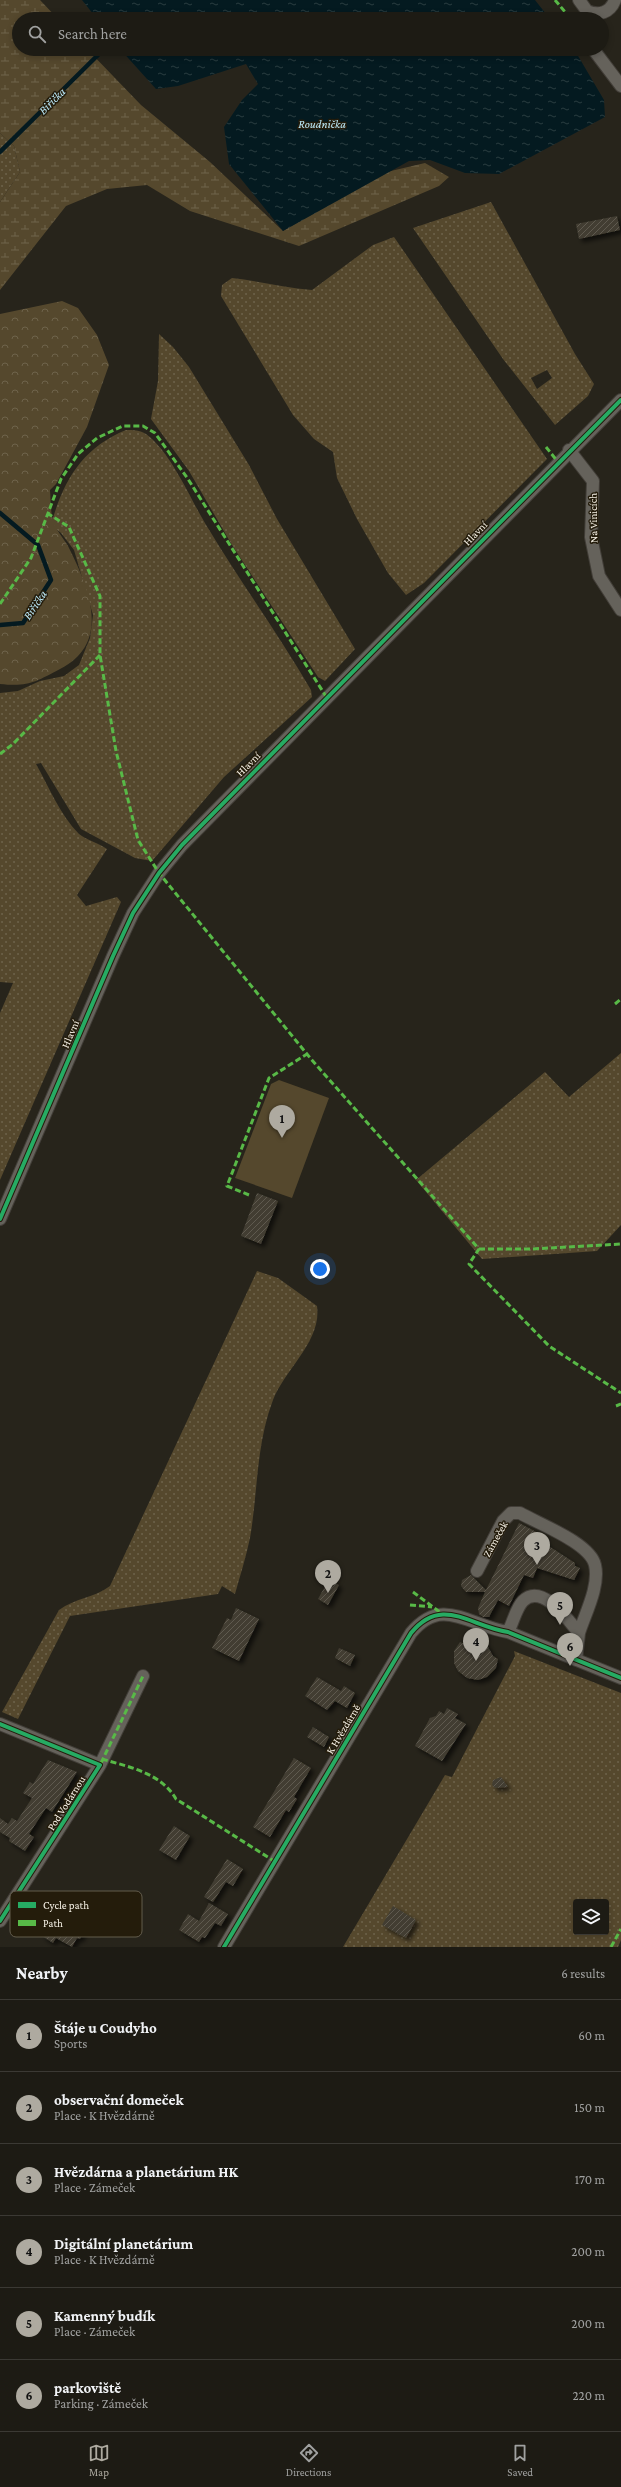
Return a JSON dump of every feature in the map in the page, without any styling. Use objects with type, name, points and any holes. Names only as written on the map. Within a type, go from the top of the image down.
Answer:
[{"type":"street","points":[[579,0],[584,12]]},
{"type":"street","points":[[604,12],[610,9],[615,0]]},
{"type":"street","points":[[598,56],[621,86]]},
{"type":"street","name":"Hlavní","points":[[0,1219],[113,956],[133,913],[159,873],[182,845],[569,450],[621,400]]},
{"type":"street","name":"Na Vinicích","points":[[569,450],[592,481],[591,536],[596,563],[599,576],[621,610]]},
{"type":"street","name":"Zámeček","points":[[477,1571],[503,1521],[511,1513],[520,1513],[577,1544],[590,1553],[595,1565],[595,1581],[579,1634],[576,1660]]},
{"type":"street","points":[[508,1632],[522,1602],[530,1596],[538,1596],[558,1607],[579,1634]]},
{"type":"street","name":"K Hvězdárně","points":[[224,1947],[411,1633],[420,1622],[428,1616],[441,1613],[492,1630],[508,1632],[576,1660]]},
{"type":"street","points":[[576,1660],[621,1678]]},
{"type":"street","name":"Pod Vodárnou","points":[[20,1891],[100,1765],[143,1676]]},
{"type":"street","name":"Pod Vodárnou","points":[[0,1724],[100,1765]]},
{"type":"street","name":"Pod Vodárnou","points":[[0,1922],[10,1906]]},
{"type":"green space","points":[[0,0],[40,0],[51,12],[12,12],[12,56],[94,56],[141,105],[210,162],[283,231],[378,174],[425,163],[449,177],[439,186],[299,246],[190,211],[147,185],[107,189],[66,206],[0,290],[0,202],[20,172],[14,146],[0,133]]},
{"type":"green space","points":[[0,133],[14,146],[20,172],[0,202]]},
{"type":"green space","points":[[491,202],[575,354],[594,384],[588,396],[555,425],[503,359],[413,228]],"holes":[[[547,370],[552,378],[537,389],[531,378]]]},
{"type":"green space","points":[[394,237],[547,459],[424,583],[406,595],[388,573],[357,519],[337,478],[333,452],[314,439],[293,415],[221,296],[222,285],[232,278],[312,290],[373,245]]},
{"type":"green space","points":[[62,301],[78,308],[97,335],[109,365],[87,427],[56,484],[50,490],[51,511],[55,526],[68,546],[83,578],[91,612],[91,629],[86,644],[76,658],[60,669],[25,684],[0,684],[0,314]]},
{"type":"green space","points":[[159,334],[173,347],[189,367],[249,465],[277,519],[355,649],[325,681],[318,677],[232,545],[189,471],[151,419],[158,381]]},
{"type":"green space","points":[[126,430],[139,431],[146,434],[155,442],[173,465],[221,548],[311,690],[312,697],[224,777],[152,861],[135,858],[81,829],[41,763],[36,764],[60,810],[72,826],[82,836],[107,849],[77,895],[86,906],[117,897],[121,902],[0,1180],[0,1013],[13,983],[0,982],[0,693],[18,691],[40,681],[64,676],[79,665],[90,638],[93,615],[74,550],[61,533],[51,525],[68,480],[76,468],[97,446]]},
{"type":"green space","points":[[621,1053],[621,1225],[597,1251],[482,1259],[416,1180],[545,1072],[569,1097]]},
{"type":"green space","points":[[279,1080],[329,1098],[292,1198],[235,1178],[271,1084]]},
{"type":"green space","points":[[257,1271],[278,1278],[317,1306],[317,1319],[314,1331],[308,1343],[279,1388],[267,1417],[260,1451],[250,1538],[235,1594],[222,1586],[218,1594],[70,1616],[18,1719],[2,1712],[59,1610],[71,1603],[98,1593],[110,1586]]},
{"type":"green space","points":[[514,1651],[621,1693],[621,1940],[618,1947],[343,1947],[445,1775],[452,1777],[515,1656]]},
{"type":"water","points":[[82,0],[535,0],[544,12],[91,12]]},
{"type":"water","name":"Roudnička","points":[[126,56],[578,56],[604,100],[605,117],[499,174],[465,173],[430,160],[409,161],[283,231],[229,164],[224,127],[242,100],[258,84],[246,64],[178,86],[156,89]]},
{"type":"building","points":[[617,216],[620,230],[579,239],[576,224]]},
{"type":"building","points":[[257,1193],[278,1201],[261,1244],[241,1236]]},
{"type":"building","points":[[519,1523],[544,1536],[541,1541],[575,1563],[575,1566],[580,1568],[574,1580],[537,1568],[533,1578],[524,1575],[509,1606],[498,1600],[489,1617],[483,1617],[479,1614],[478,1608],[485,1592],[466,1592],[461,1586],[462,1580],[471,1575],[486,1590]]},
{"type":"building","points":[[329,1579],[339,1585],[328,1605],[318,1599]]},
{"type":"building","points":[[236,1608],[259,1619],[239,1661],[212,1648],[227,1618],[231,1620]]},
{"type":"building","points":[[474,1640],[487,1645],[493,1656],[498,1659],[496,1668],[487,1677],[478,1680],[467,1678],[458,1671],[454,1663],[454,1651],[460,1642],[465,1644]]},
{"type":"building","points":[[339,1648],[355,1655],[350,1666],[335,1658]]},
{"type":"building","points":[[317,1677],[341,1691],[344,1686],[355,1693],[347,1708],[335,1701],[327,1710],[305,1696]]},
{"type":"building","points":[[447,1708],[458,1714],[455,1718],[466,1724],[442,1761],[415,1746],[430,1718],[436,1716],[439,1711],[444,1714]]},
{"type":"building","points":[[313,1727],[329,1737],[324,1747],[307,1737]]},
{"type":"building","points":[[294,1758],[311,1768],[294,1797],[297,1799],[289,1812],[286,1810],[270,1837],[253,1827]]},
{"type":"building","points":[[48,1760],[77,1772],[52,1812],[46,1808],[29,1834],[34,1837],[25,1851],[9,1841],[10,1838],[0,1832],[0,1818],[8,1824],[12,1818],[17,1821],[32,1798],[23,1793],[30,1782],[33,1784]]},
{"type":"building","points":[[501,1777],[508,1787],[495,1788],[492,1785],[493,1780]]},
{"type":"building","points":[[174,1826],[190,1836],[176,1860],[159,1850]]},
{"type":"building","points":[[227,1859],[243,1869],[233,1886],[226,1882],[213,1902],[204,1897]]},
{"type":"building","points":[[209,1903],[228,1914],[221,1926],[215,1923],[205,1938],[202,1937],[199,1942],[179,1930],[188,1914],[199,1921]]},
{"type":"building","points":[[393,1906],[416,1920],[406,1938],[382,1925]]},
{"type":"building","points":[[44,1937],[81,1937],[80,1939],[77,1938],[72,1947],[56,1938],[53,1943]]},
{"type":"waterway","name":"Biřička","points":[[0,152],[97,56]]},
{"type":"waterway","name":"Biřička","points":[[0,513],[38,545],[51,580],[23,623],[0,625]]},
{"type":"marked path","points":[[555,0],[565,12]]},
{"type":"marked path","points":[[0,604],[31,558],[61,479],[78,454],[97,438],[123,426],[143,426],[155,433],[188,479],[327,698]]},
{"type":"marked path","points":[[546,447],[558,462]]},
{"type":"marked path","points":[[47,513],[69,527],[100,596],[100,655],[116,751],[138,840],[159,873],[311,1059],[479,1249],[469,1264],[549,1346],[621,1393]]},
{"type":"marked path","points":[[0,754],[13,744],[100,655]]},
{"type":"marked path","points":[[615,1004],[621,999]]},
{"type":"marked path","points":[[249,1195],[227,1186],[269,1078],[307,1054]]},
{"type":"marked path","points":[[479,1249],[531,1249],[621,1244]]},
{"type":"marked path","points":[[616,1406],[621,1404]]},
{"type":"marked path","points":[[413,1592],[441,1613]]},
{"type":"marked path","points":[[410,1605],[432,1607]]},
{"type":"marked path","points":[[101,1763],[143,1676]]},
{"type":"marked path","points":[[102,1759],[133,1768],[153,1777],[170,1790],[176,1799],[274,1861]]},
{"type":"marked path","points":[[611,1947],[621,1929]]},
{"type":"cycle path","points":[[0,1219],[113,956],[133,913],[159,873],[182,845],[621,400]]},
{"type":"cycle path","points":[[224,1947],[411,1633],[422,1622],[434,1616],[445,1614],[456,1616],[494,1629],[508,1632],[621,1678]]},
{"type":"cycle path","points":[[0,1724],[100,1765],[19,1891]]},
{"type":"cycle path","points":[[0,1921],[10,1905]]},
{"type":"place","name":"Štáje u Coudyho","points":[[282,1138]]},
{"type":"place","name":"Hvězdárna a planetárium HK","points":[[537,1565]]},
{"type":"place","name":"observační domeček","points":[[328,1593]]},
{"type":"place","name":"Kamenný budík","points":[[560,1625]]},
{"type":"place","name":"Digitální planetárium","points":[[476,1661]]},
{"type":"place","name":"parkoviště","points":[[570,1666]]}]
